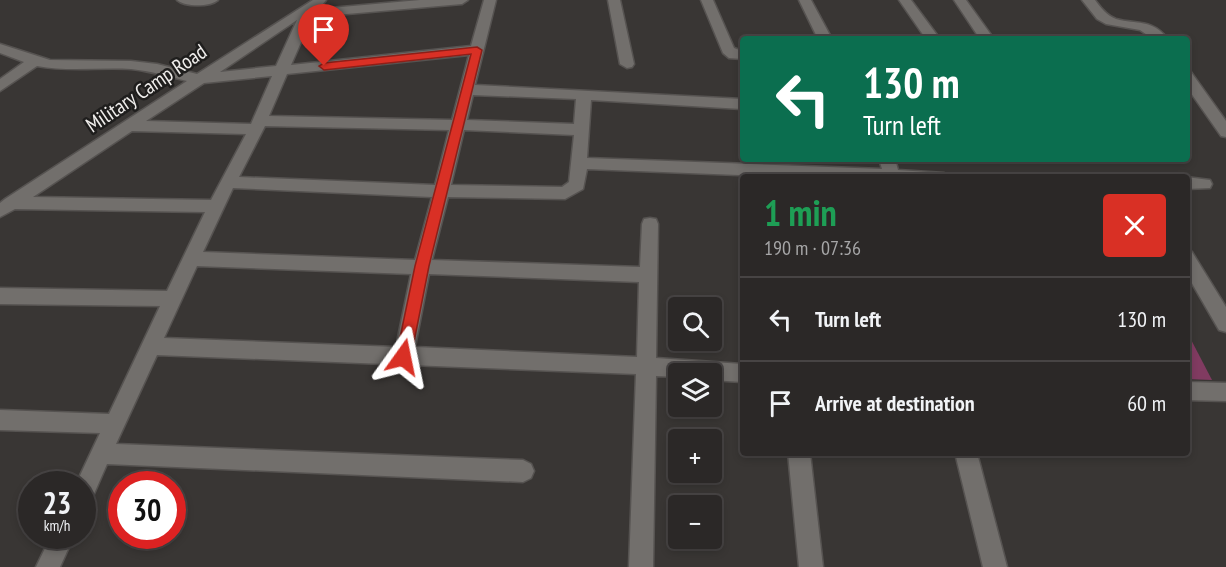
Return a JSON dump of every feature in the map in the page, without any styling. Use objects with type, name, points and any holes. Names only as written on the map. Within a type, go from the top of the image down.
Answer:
[{"type":"street","points":[[183,0],[212,0]]},
{"type":"street","points":[[94,471],[216,206],[230,182],[281,71],[315,5],[462,0]]},
{"type":"street","points":[[403,357],[422,266],[490,0]]},
{"type":"street","points":[[614,0],[627,64]]},
{"type":"street","points":[[707,0],[728,50],[734,55],[740,55]]},
{"type":"street","points":[[805,0],[823,36]]},
{"type":"street","points":[[905,0],[931,36]]},
{"type":"street","points":[[960,0],[985,36]]},
{"type":"street","points":[[1088,0],[1104,18],[1112,32],[1111,36]]},
{"type":"street","name":"Military Camp Road","points":[[6,207],[196,80],[315,5]]},
{"type":"street","points":[[1104,18],[1110,21],[1143,25],[1152,29],[1158,36]]},
{"type":"street","points":[[0,48],[34,61],[50,64],[148,67],[196,80],[477,50]]},
{"type":"street","points":[[0,87],[34,61]]},
{"type":"street","points":[[1190,81],[1226,132]]},
{"type":"street","points":[[467,90],[740,104]]},
{"type":"street","points":[[230,182],[441,191],[565,193],[577,185],[584,95]]},
{"type":"street","points":[[128,126],[458,125],[583,130]]},
{"type":"street","points":[[580,163],[858,174]]},
{"type":"street","points":[[1190,183],[1204,184]]},
{"type":"street","points":[[6,207],[216,206]]},
{"type":"street","points":[[641,567],[650,224]]},
{"type":"street","points":[[193,259],[648,275]]},
{"type":"street","points":[[1190,264],[1226,324]]},
{"type":"street","points":[[0,296],[172,299]]},
{"type":"street","points":[[151,346],[740,373]]},
{"type":"street","points":[[1190,391],[1226,392]]},
{"type":"street","points":[[0,420],[117,424]]},
{"type":"street","points":[[102,454],[524,471]]},
{"type":"street","points":[[799,456],[811,567]]},
{"type":"street","points":[[967,456],[995,567]]},
{"type":"street","points":[[48,567],[57,549]]},
{"type":"building","points":[[1190,338],[1212,380],[1190,379]]},
{"type":"route","points":[[324,66],[477,50],[422,266],[403,357]]}]
